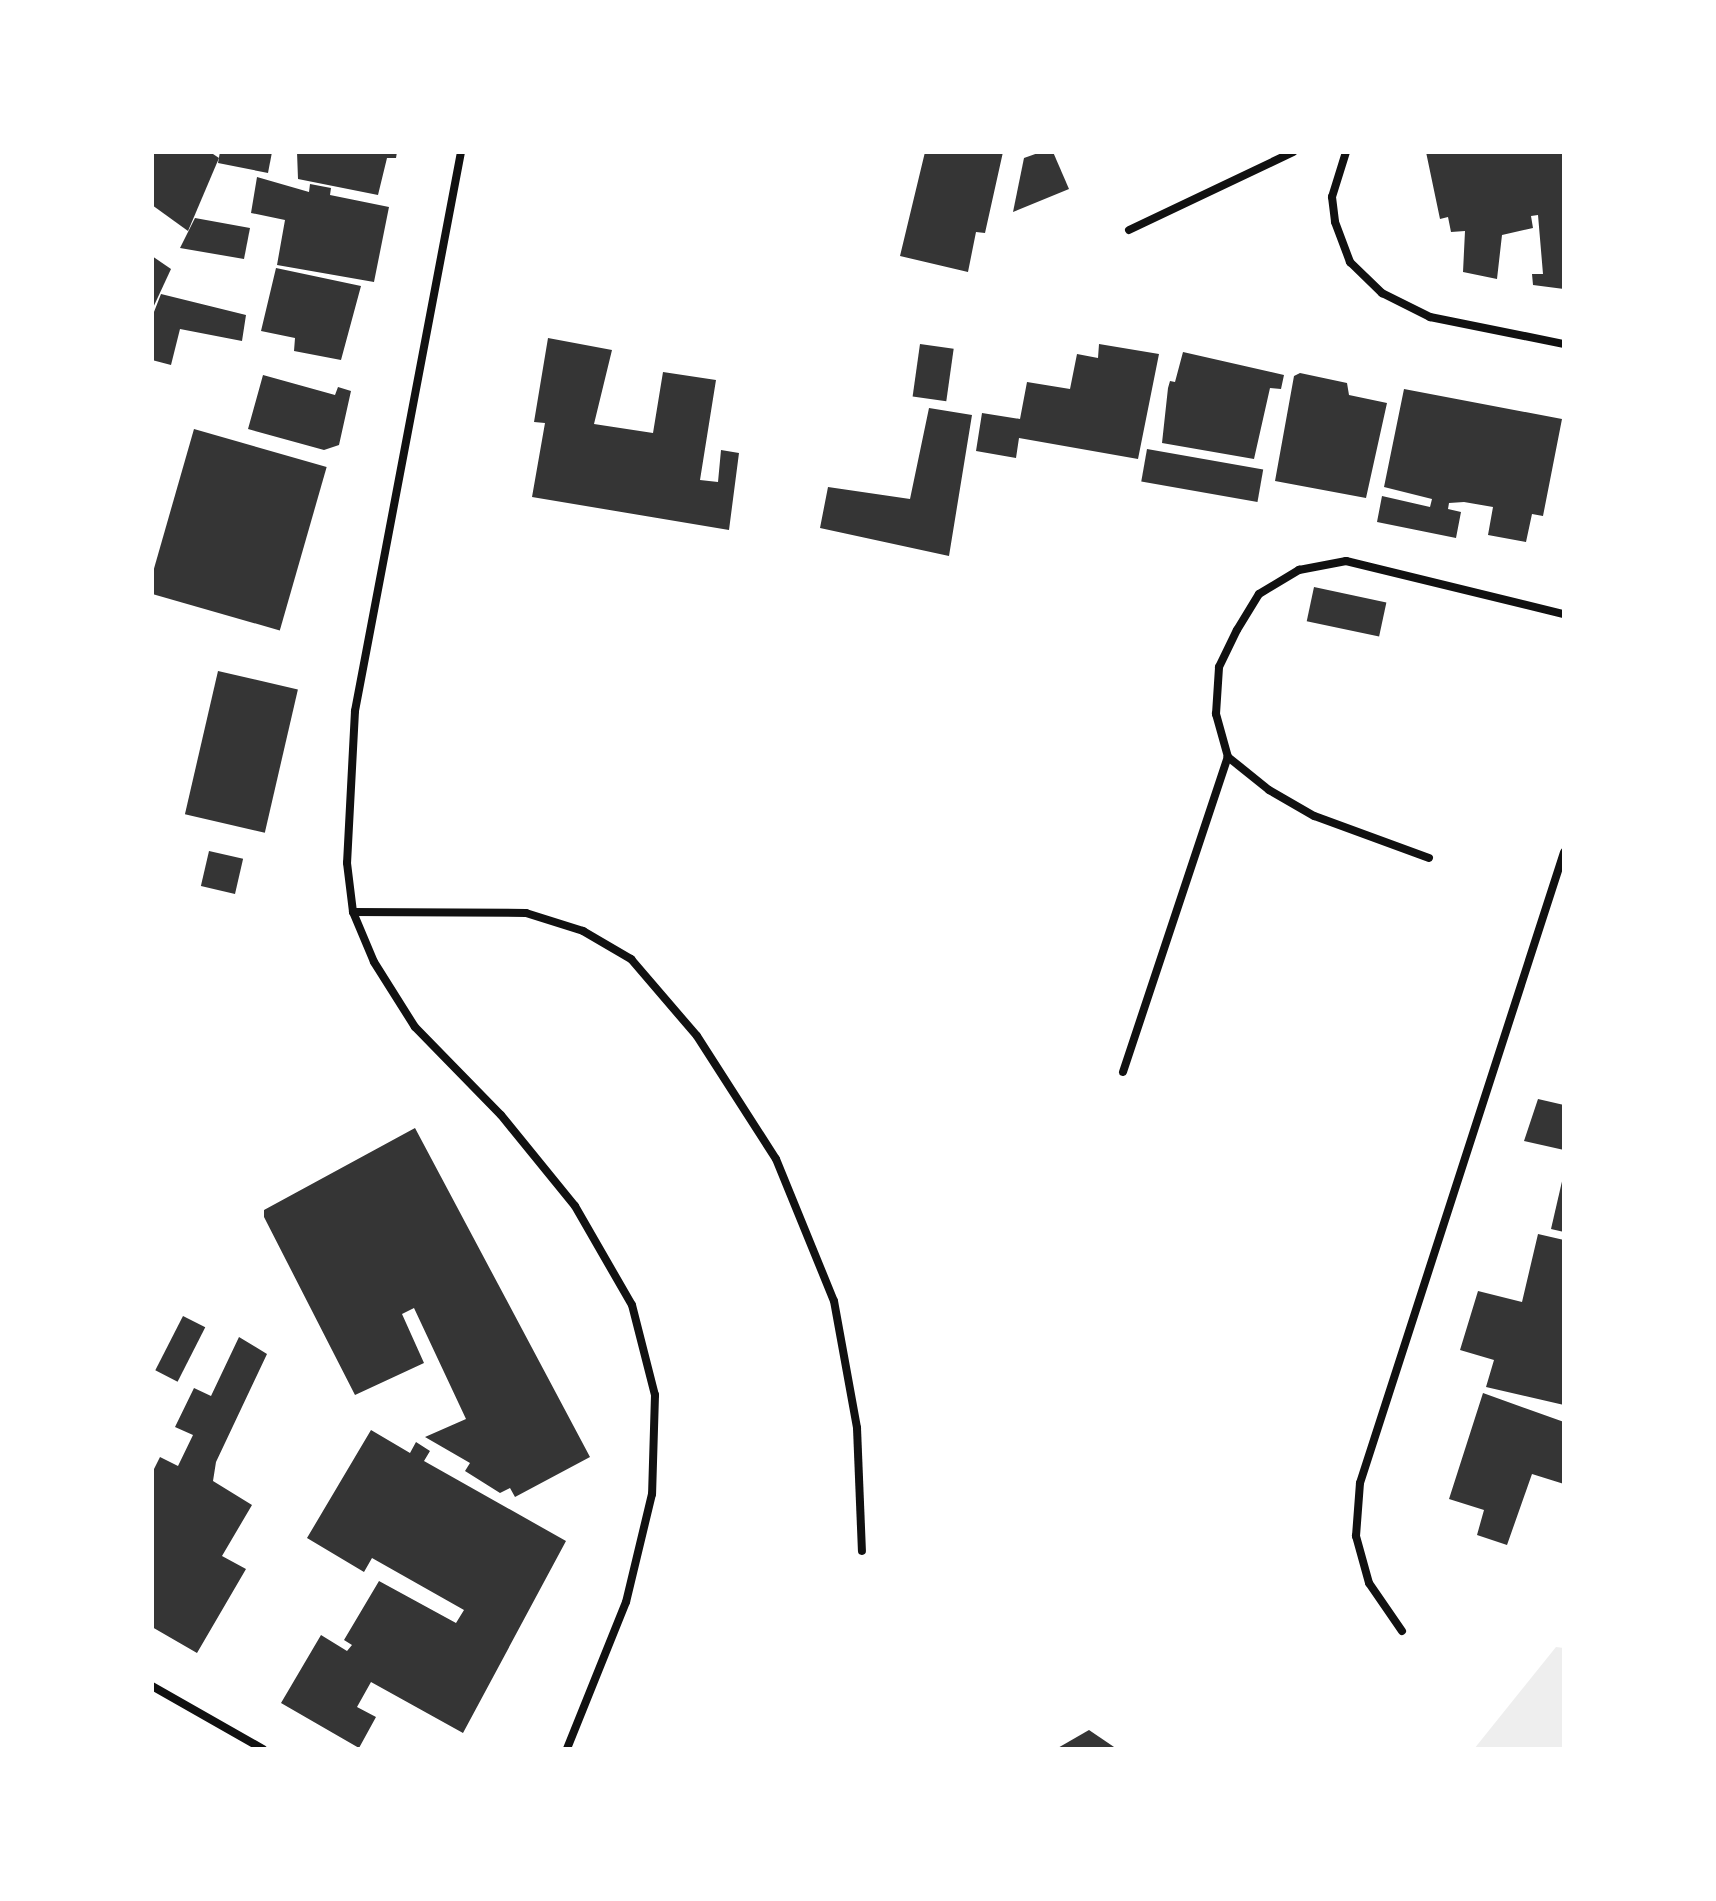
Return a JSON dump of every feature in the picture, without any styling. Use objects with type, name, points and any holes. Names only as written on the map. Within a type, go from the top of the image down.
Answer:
[{"type":"street","points":[[461,152],[355,711],[346,810],[353,912],[374,962],[415,1027],[501,1115],[575,1206],[632,1305],[655,1395],[652,1494],[626,1602],[567,1749]]},
{"type":"street","points":[[1129,230],[1293,152]]},
{"type":"street","points":[[1346,152],[1332,197],[1335,222],[1350,262],[1382,293],[1430,317],[1564,344]]},
{"type":"street","points":[[1123,1072],[1228,757],[1216,714],[1219,667],[1259,594],[1299,570],[1346,561],[1564,614]]},
{"type":"street","points":[[1228,757],[1269,790],[1314,816],[1429,858]]},
{"type":"street","points":[[1402,1631],[1369,1583],[1356,1536],[1360,1483],[1564,852]]},
{"type":"street","points":[[353,912],[526,913],[583,931],[631,959],[697,1036],[776,1159],[834,1301],[857,1428],[862,1551]]},
{"type":"street","points":[[152,1686],[263,1749]]},
{"type":"shaded area","points":[[1556,1647],[1564,1648],[1564,1749],[1474,1749]]},
{"type":"building","points":[[152,152],[210,152],[219,158],[188,231],[152,205]]},
{"type":"building","points":[[220,152],[272,152],[268,173],[218,163]]},
{"type":"building","points":[[297,152],[397,152],[396,158],[387,158],[378,195],[298,179]]},
{"type":"building","points":[[925,152],[1003,152],[985,233],[976,232],[968,272],[900,256]]},
{"type":"building","points":[[1041,152],[1053,152],[1069,189],[1013,212],[1024,158]]},
{"type":"building","points":[[1426,152],[1564,152],[1564,289],[1533,285],[1532,274],[1543,274],[1538,215],[1531,216],[1533,228],[1502,235],[1497,279],[1463,272],[1465,231],[1451,232],[1448,217],[1440,219]]},
{"type":"building","points":[[257,177],[309,192],[310,184],[331,188],[330,195],[389,207],[374,282],[277,265],[285,220],[251,213]]},
{"type":"building","points":[[195,218],[250,228],[244,259],[180,248]]},
{"type":"building","points":[[152,256],[171,269],[152,310]]},
{"type":"building","points":[[276,268],[361,286],[341,360],[294,351],[295,338],[261,331]]},
{"type":"building","points":[[161,294],[246,315],[242,341],[180,329],[171,365],[152,360],[152,317]]},
{"type":"building","points":[[548,338],[612,350],[594,424],[653,433],[663,372],[716,380],[700,480],[718,482],[721,450],[739,453],[729,530],[532,497],[545,423],[534,422]]},
{"type":"building","points":[[920,344],[954,349],[946,401],[913,396]]},
{"type":"building","points":[[1099,344],[1159,354],[1138,459],[1019,438],[1016,458],[976,451],[982,413],[1020,419],[1027,382],[1070,389],[1077,354],[1098,358]]},
{"type":"building","points":[[1183,352],[1284,375],[1281,389],[1270,388],[1254,459],[1162,443],[1168,388],[1170,381],[1175,382]]},
{"type":"building","points":[[1300,373],[1347,383],[1349,395],[1387,403],[1366,498],[1275,481],[1294,376]]},
{"type":"building","points":[[263,375],[335,395],[338,387],[351,391],[339,445],[324,450],[248,429]]},
{"type":"building","points":[[1404,389],[1562,419],[1543,516],[1532,514],[1526,542],[1488,535],[1493,507],[1464,502],[1449,503],[1448,509],[1461,512],[1456,538],[1377,522],[1382,496],[1430,507],[1432,499],[1384,487]]},
{"type":"building","points":[[929,408],[972,415],[949,556],[820,528],[828,487],[910,499]]},
{"type":"building","points":[[194,429],[327,467],[280,630],[152,594],[152,575]]},
{"type":"building","points":[[1147,449],[1263,469],[1257,502],[1141,481]]},
{"type":"building","points":[[1314,587],[1386,602],[1379,637],[1307,621]]},
{"type":"building","points":[[218,671],[298,689],[265,833],[185,814]]},
{"type":"building","points":[[209,851],[243,859],[235,894],[201,886]]},
{"type":"building","points":[[1538,1099],[1564,1105],[1564,1150],[1524,1141]]},
{"type":"building","points":[[415,1128],[590,1457],[515,1497],[510,1488],[500,1493],[465,1471],[470,1463],[425,1437],[466,1419],[414,1308],[402,1314],[424,1363],[355,1395],[264,1217],[264,1210]]},
{"type":"building","points":[[1564,1178],[1564,1232],[1551,1229]]},
{"type":"building","points":[[1538,1234],[1564,1240],[1564,1405],[1486,1387],[1494,1360],[1460,1350],[1478,1291],[1522,1302]]},
{"type":"building","points":[[183,1316],[205,1327],[178,1382],[155,1370]]},
{"type":"building","points":[[239,1337],[267,1354],[216,1462],[213,1481],[252,1505],[222,1556],[246,1569],[197,1653],[152,1627],[152,1473],[160,1457],[178,1466],[193,1435],[175,1427],[194,1388],[211,1396]]},
{"type":"building","points":[[1483,1393],[1564,1422],[1564,1484],[1532,1474],[1507,1545],[1477,1535],[1484,1510],[1449,1499]]},
{"type":"building","points":[[371,1430],[410,1453],[416,1442],[430,1451],[424,1461],[566,1541],[463,1733],[371,1682],[357,1707],[376,1717],[359,1748],[281,1703],[321,1635],[347,1651],[352,1645],[344,1640],[379,1581],[456,1623],[464,1610],[372,1558],[364,1572],[307,1538]]},
{"type":"building","points":[[1089,1730],[1117,1749],[1056,1749]]}]
